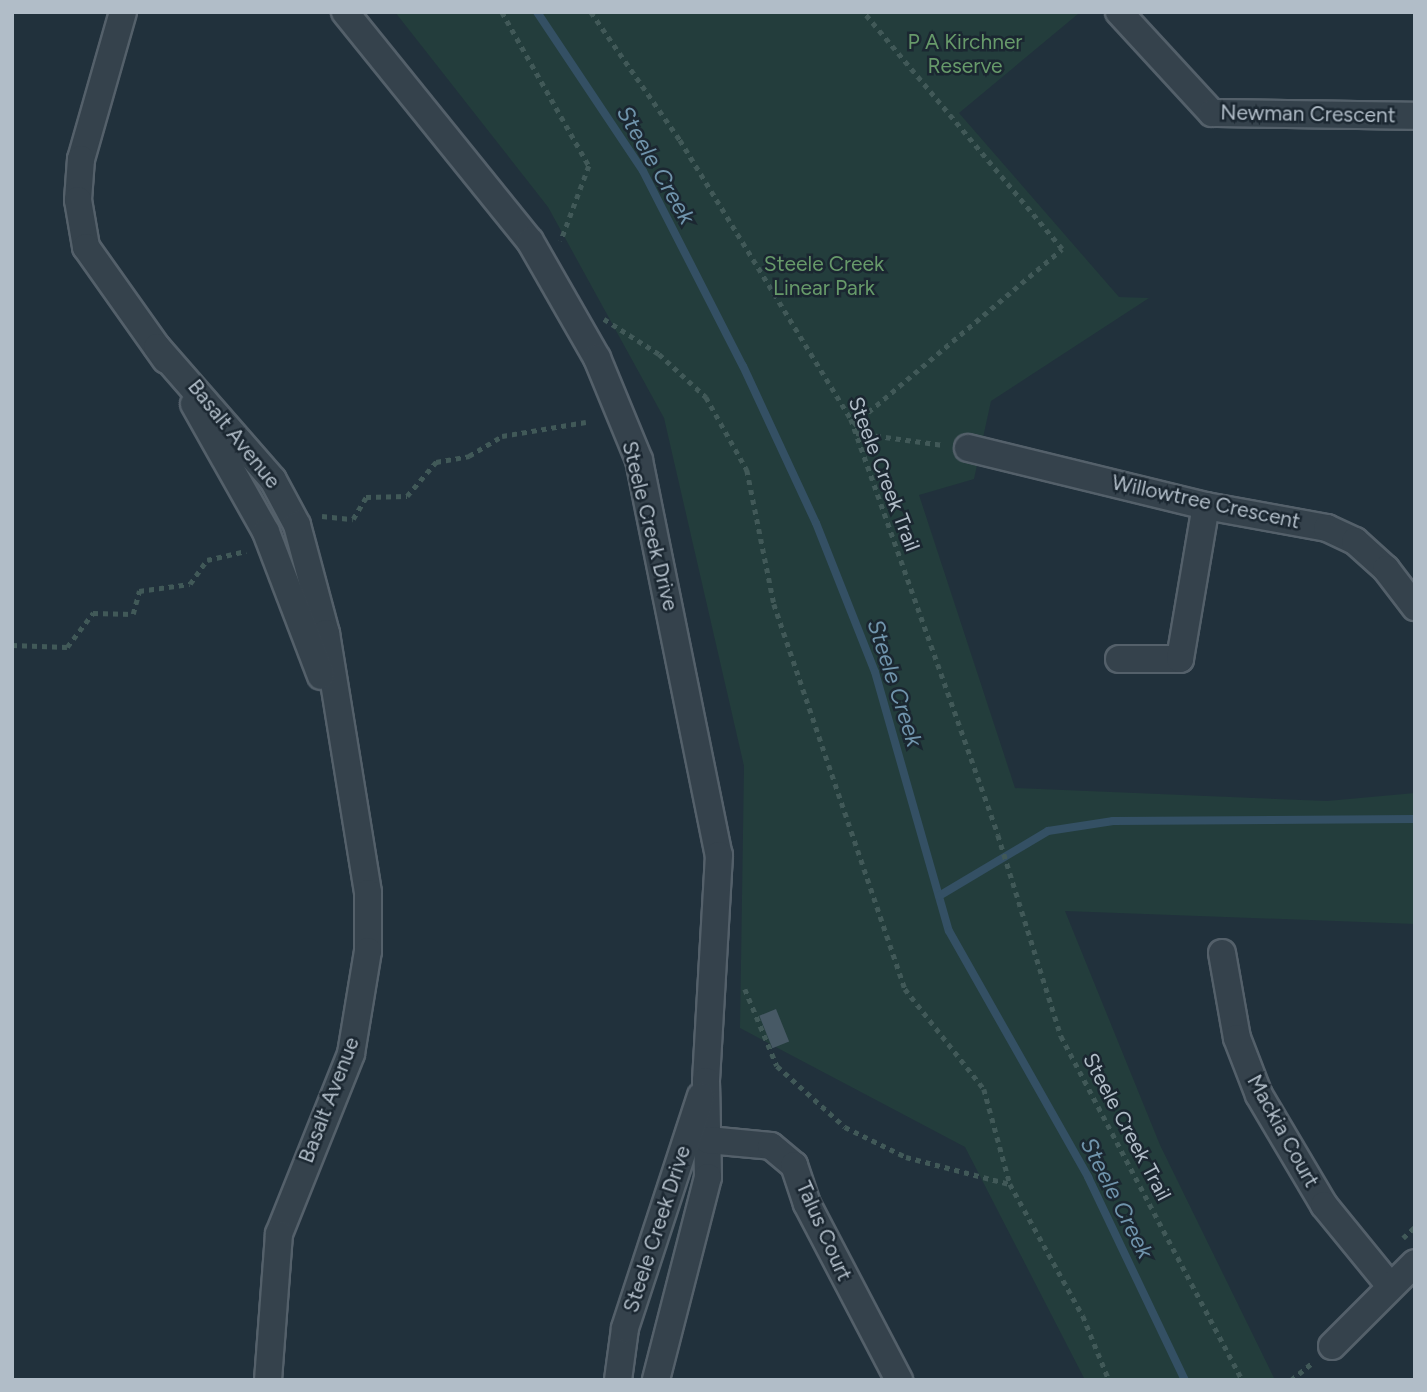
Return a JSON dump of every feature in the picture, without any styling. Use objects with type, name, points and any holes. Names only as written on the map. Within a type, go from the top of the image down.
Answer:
[{"type":"street","name":"Basalt Avenue","points":[[123,12],[80,159],[78,200],[86,247],[157,347],[239,477],[266,532],[342,735],[368,893],[368,951],[351,1054],[279,1234],[268,1380]]},
{"type":"street","name":"Steele Creek Drive","points":[[345,12],[542,263],[597,358],[639,460],[709,783],[719,855],[706,1081],[708,1140],[702,1216],[656,1380]]},
{"type":"street","name":"Newman Crescent","points":[[1119,12],[1212,113],[1415,116]]},
{"type":"street","name":"Willowtree Crescent","points":[[968,448],[1206,506],[1327,528],[1354,541],[1412,595]]},
{"type":"street","points":[[1119,659],[1180,659],[1206,506]]},
{"type":"street","name":"Mackia Court","points":[[1222,953],[1237,1038],[1259,1095],[1324,1205],[1390,1286]]},
{"type":"street","name":"Steele Creek Drive","points":[[618,1380],[629,1314],[706,1081]]},
{"type":"street","name":"Talus Court","points":[[708,1140],[771,1146],[794,1165],[807,1204],[899,1380]]},
{"type":"street","points":[[1332,1346],[1415,1263]]},
{"type":"path","points":[[502,12],[538,66],[589,166],[560,246],[542,263]]},
{"type":"path","name":"Steele Creek Trail","points":[[591,12],[680,140],[853,425],[998,835],[1061,1037],[1242,1380]]},
{"type":"path","points":[[853,425],[1062,249],[863,12]]},
{"type":"path","points":[[570,310],[609,320],[659,354],[706,397],[747,470],[774,604],[905,989],[984,1089],[1010,1184],[1083,1316],[1109,1380]]},
{"type":"path","points":[[322,516],[334,514],[354,519],[366,497],[407,496],[436,462],[469,456],[502,436],[586,422]]},
{"type":"path","points":[[856,433],[968,448]]},
{"type":"path","points":[[12,646],[67,647],[93,612],[132,614],[139,591],[190,584],[207,560],[247,551]]},
{"type":"path","points":[[745,989],[777,1066],[845,1127],[906,1157],[1010,1184]]},
{"type":"green space","name":"Steele Creek Linear Park","points":[[395,12],[1078,14],[959,113],[1119,297],[1149,298],[991,401],[974,479],[919,495],[1015,788],[1327,801],[1415,793],[1415,924],[1065,911],[1160,1145],[1275,1380],[1085,1380],[965,1147],[740,1028],[744,766],[664,418],[548,207]]},
{"type":"building","points":[[776,1009],[789,1041],[772,1048],[759,1016]]},
{"type":"waterway","name":"Steele Creek","points":[[537,12],[643,171],[743,366],[816,523],[875,672],[949,931],[1088,1177],[1185,1380]]},
{"type":"waterway","points":[[939,896],[1048,831],[1113,821],[1415,819]]},
{"type":"park label","name":"P A Kirchner Reserve","points":[[965,54]]}]
